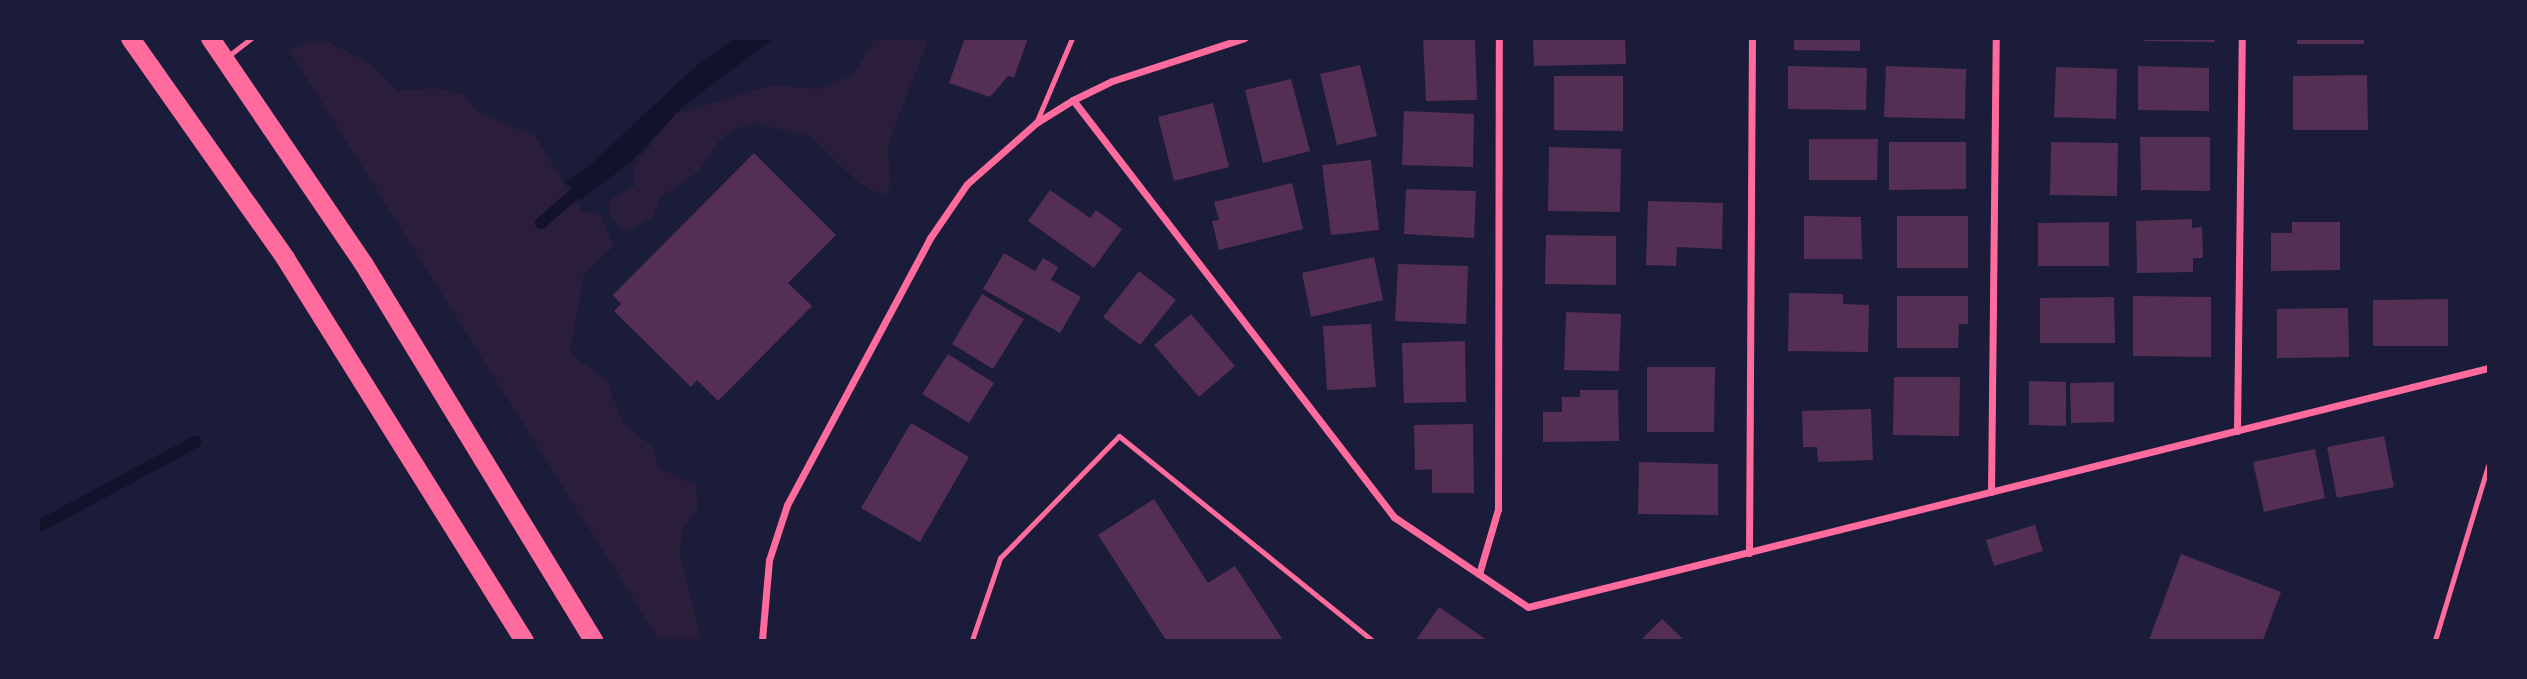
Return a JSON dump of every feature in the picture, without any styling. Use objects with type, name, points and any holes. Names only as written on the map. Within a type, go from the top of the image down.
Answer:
[{"type":"highway","points":[[130,38],[285,258],[523,640]]},
{"type":"highway","points":[[210,38],[363,262],[593,640]]},
{"type":"street","points":[[762,640],[769,560],[787,505],[840,399],[930,238],[967,184],[1036,123],[1073,100],[1112,81],[1244,38]]},
{"type":"street","points":[[1479,574],[1498,509],[1499,38]]},
{"type":"street","points":[[1749,553],[1752,38]]},
{"type":"street","points":[[1991,492],[1996,38]]},
{"type":"street","points":[[2237,430],[2242,38]]},
{"type":"street","points":[[1073,100],[1394,517],[1528,607],[2488,368]]},
{"type":"lane","points":[[224,59],[251,38]]},
{"type":"lane","points":[[1036,123],[1072,38]]},
{"type":"lane","points":[[972,640],[1000,558],[1119,436],[1372,640]]},
{"type":"lane","points":[[2435,640],[2488,466]]},
{"type":"shaded area","points":[[734,39],[773,39],[683,106],[630,163],[580,200],[566,181],[589,166],[695,67]]},
{"type":"shaded area","points":[[875,39],[929,39],[888,144],[890,186],[885,196],[861,185],[811,137],[754,123],[733,130],[718,142],[699,171],[660,198],[653,218],[623,232],[608,212],[610,200],[635,185],[633,167],[675,114],[772,85],[818,89],[854,74]]},
{"type":"shaded area","points":[[313,41],[327,41],[371,64],[397,91],[437,88],[463,94],[477,112],[534,135],[582,211],[599,213],[614,246],[584,275],[570,353],[607,381],[623,423],[654,448],[658,468],[696,485],[698,508],[682,531],[680,553],[702,640],[659,640],[289,50]]},
{"type":"building","points":[[965,38],[1028,38],[1014,78],[1008,76],[990,97],[949,83]]},
{"type":"building","points":[[1423,38],[1475,38],[1477,100],[1426,101]]},
{"type":"building","points":[[1533,38],[1625,38],[1626,64],[1534,66]]},
{"type":"building","points":[[1794,38],[1860,38],[1860,51],[1794,50]]},
{"type":"building","points":[[2144,38],[2215,38],[2215,42],[2144,41]]},
{"type":"building","points":[[2297,38],[2364,38],[2364,44],[2297,44]]},
{"type":"building","points":[[1360,65],[1377,136],[1337,145],[1320,74]]},
{"type":"building","points":[[1788,66],[1867,68],[1866,110],[1788,109]]},
{"type":"building","points":[[1886,66],[1966,69],[1965,119],[1884,117]]},
{"type":"building","points":[[2138,66],[2209,68],[2209,111],[2138,110]]},
{"type":"building","points":[[2056,67],[2117,69],[2116,119],[2054,117]]},
{"type":"building","points":[[2367,75],[2368,130],[2293,130],[2293,76]]},
{"type":"building","points":[[1554,76],[1623,76],[1623,131],[1554,130]]},
{"type":"building","points":[[1291,79],[1310,151],[1263,163],[1245,90]]},
{"type":"building","points":[[1213,103],[1229,167],[1174,181],[1158,117]]},
{"type":"building","points":[[1404,111],[1474,114],[1473,167],[1402,165]]},
{"type":"building","points":[[2140,137],[2210,137],[2210,191],[2141,190]]},
{"type":"building","points":[[1809,139],[1878,139],[1877,180],[1809,180]]},
{"type":"building","points":[[1889,142],[1966,142],[1966,189],[1889,190]]},
{"type":"building","points":[[2051,142],[2118,143],[2117,196],[2050,195]]},
{"type":"building","points":[[1549,147],[1621,149],[1620,212],[1548,211]]},
{"type":"building","points":[[754,153],[836,235],[788,283],[812,306],[718,401],[697,380],[691,387],[614,311],[621,304],[613,295]]},
{"type":"building","points":[[1371,160],[1379,230],[1331,235],[1322,165]]},
{"type":"building","points":[[1292,183],[1303,229],[1219,250],[1212,221],[1219,220],[1214,202]]},
{"type":"building","points":[[1406,189],[1476,191],[1474,238],[1404,234]]},
{"type":"building","points":[[1050,190],[1090,218],[1096,210],[1122,229],[1094,268],[1028,221]]},
{"type":"building","points":[[1648,201],[1723,203],[1722,249],[1677,247],[1676,266],[1646,265]]},
{"type":"building","points":[[1804,216],[1861,217],[1862,259],[1804,259]]},
{"type":"building","points":[[1897,216],[1968,216],[1968,268],[1897,268]]},
{"type":"building","points":[[2192,219],[2192,228],[2202,227],[2203,258],[2193,258],[2193,272],[2137,273],[2136,221]]},
{"type":"building","points":[[2109,222],[2109,266],[2038,266],[2038,223]]},
{"type":"building","points":[[2292,222],[2340,222],[2340,270],[2271,271],[2271,233],[2292,233]]},
{"type":"building","points":[[1546,235],[1616,236],[1616,285],[1545,284]]},
{"type":"building","points":[[1004,253],[1035,271],[1043,258],[1058,267],[1051,280],[1081,297],[1060,333],[983,289]]},
{"type":"building","points":[[1374,257],[1383,300],[1311,317],[1302,273]]},
{"type":"building","points":[[1398,264],[1468,266],[1466,324],[1395,321]]},
{"type":"building","points":[[1139,271],[1176,300],[1140,345],[1103,317]]},
{"type":"building","points":[[1789,293],[1843,294],[1843,304],[1869,305],[1868,352],[1788,351]]},
{"type":"building","points":[[982,294],[1024,319],[993,369],[952,344]]},
{"type":"building","points":[[1897,296],[1968,296],[1968,324],[1959,324],[1958,348],[1897,348]]},
{"type":"building","points":[[2133,296],[2211,297],[2211,357],[2133,356]]},
{"type":"building","points":[[2114,297],[2115,343],[2040,343],[2040,298]]},
{"type":"building","points":[[2448,299],[2448,346],[2373,346],[2373,300]]},
{"type":"building","points":[[2348,308],[2349,357],[2277,358],[2277,309]]},
{"type":"building","points":[[1566,312],[1621,314],[1619,371],[1564,370]]},
{"type":"building","points":[[1191,314],[1235,366],[1199,397],[1154,345]]},
{"type":"building","points":[[1371,324],[1376,387],[1327,390],[1323,326]]},
{"type":"building","points":[[1465,341],[1466,402],[1404,403],[1402,343]]},
{"type":"building","points":[[948,354],[994,383],[969,423],[922,394]]},
{"type":"building","points":[[1647,367],[1715,367],[1714,432],[1647,432]]},
{"type":"building","points":[[1894,377],[1960,377],[1959,436],[1893,435]]},
{"type":"building","points":[[2029,381],[2066,382],[2066,426],[2029,425]]},
{"type":"building","points":[[2114,382],[2114,422],[2071,423],[2070,383]]},
{"type":"building","points":[[1580,390],[1618,390],[1619,441],[1543,442],[1543,412],[1562,412],[1562,397],[1580,397]]},
{"type":"building","points":[[1871,409],[1873,460],[1818,462],[1817,447],[1803,447],[1802,411]]},
{"type":"building","points":[[911,423],[969,457],[920,542],[861,508]]},
{"type":"building","points":[[1473,424],[1474,493],[1432,493],[1432,469],[1415,470],[1414,425]]},
{"type":"building","points":[[2384,436],[2394,487],[2337,498],[2327,447]]},
{"type":"building","points":[[2315,449],[2325,498],[2264,512],[2253,462]]},
{"type":"building","points":[[1639,462],[1718,464],[1718,515],[1638,514]]},
{"type":"building","points":[[1154,499],[1208,583],[1235,566],[1283,640],[1166,640],[1098,535]]},
{"type":"building","points":[[2035,525],[2043,551],[1994,566],[1986,540]]},
{"type":"building","points":[[2181,554],[2281,592],[2263,640],[2149,640]]},
{"type":"building","points":[[1439,607],[1487,640],[1416,640]]},
{"type":"building","points":[[1662,619],[1684,640],[1641,640]]},
{"type":"waterway","points":[[541,223],[586,184]]},
{"type":"waterway","points":[[38,527],[195,442]]}]
